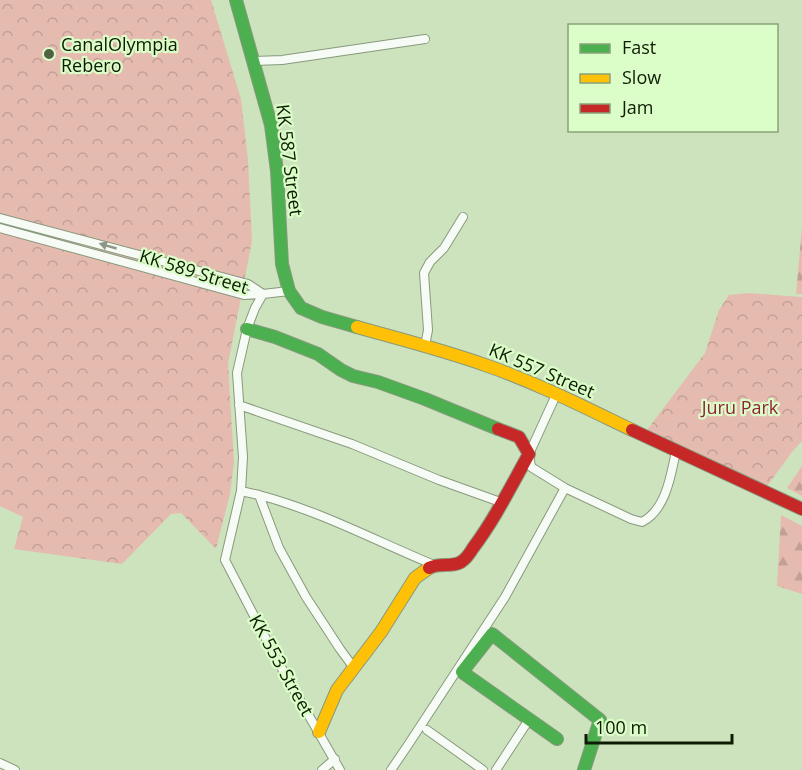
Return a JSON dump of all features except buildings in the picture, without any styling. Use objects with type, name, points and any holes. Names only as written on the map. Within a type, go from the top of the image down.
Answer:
[{"type":"street","name":"KK 587 Street","points":[[236,0],[271,125],[277,171],[282,264],[289,291]]},
{"type":"street","points":[[252,61],[282,60],[425,39]]},
{"type":"street","points":[[425,346],[428,330],[424,273],[430,262],[444,248],[463,217]]},
{"type":"street","name":"KK 589 Street","points":[[0,218],[248,284],[263,294]]},
{"type":"street","name":"KK 589 Street","points":[[0,228],[244,295],[263,294]]},
{"type":"street","points":[[289,291],[263,294],[247,329],[237,373],[243,457],[241,491],[284,502],[330,519],[434,565],[450,566],[460,563],[484,534],[503,502],[556,395]]},
{"type":"street","name":"KK 557 Street","points":[[289,291],[301,308],[486,365],[802,509]]},
{"type":"street","points":[[247,329],[318,354],[353,376],[378,382],[425,399],[519,437],[529,453],[531,468],[566,488],[631,519],[642,522],[658,508],[669,480],[676,451]]},
{"type":"street","points":[[239,405],[352,444],[439,480],[503,502]]},
{"type":"street","points":[[391,770],[505,597],[566,488]]},
{"type":"street","name":"KK 553 Street","points":[[241,491],[225,560],[277,660],[340,770]]},
{"type":"street","points":[[259,495],[284,558],[306,597],[354,668]]},
{"type":"street","points":[[320,732],[337,690],[381,632],[415,578],[434,565]]},
{"type":"street","points":[[557,739],[462,672],[492,634],[600,720],[584,770]]},
{"type":"street","points":[[496,770],[530,718]]},
{"type":"street","points":[[427,730],[483,770]]},
{"type":"street","points":[[322,770],[335,759]]},
{"type":"street","points":[[0,763],[15,770]]},
{"type":"green space","points":[[0,0],[211,0],[241,99],[248,160],[252,241],[228,364],[234,462],[230,494],[216,549],[181,513],[171,514],[122,564],[14,549],[23,517],[0,506]]},
{"type":"green space","points":[[802,227],[802,294],[796,294]]},
{"type":"green space","name":"Juru Park","points":[[749,293],[802,297],[802,441],[765,489],[647,430],[705,353],[719,310],[729,295]]},
{"type":"green space","points":[[802,466],[802,496],[787,488]]},
{"type":"green space","points":[[781,515],[802,526],[802,594],[777,586]]},
{"type":"traffic: fast","points":[[236,0],[271,125],[277,171],[282,264],[289,291],[301,308],[357,327]]},
{"type":"traffic: fast","points":[[247,329],[318,354],[353,376],[378,382],[425,399],[498,429]]},
{"type":"traffic: fast","points":[[557,739],[462,672],[492,634],[600,720],[584,770]]},
{"type":"traffic: slow","points":[[357,327],[453,354],[504,372],[632,430]]},
{"type":"traffic: slow","points":[[319,732],[337,690],[381,632],[415,578],[429,568]]},
{"type":"traffic: jam","points":[[429,568],[437,565],[457,564],[466,558],[496,514],[529,454],[519,437],[498,429]]},
{"type":"traffic: jam","points":[[632,430],[802,509]]},
{"type":"place","name":"CanalOlympia Rebero","points":[[49,54]]}]
